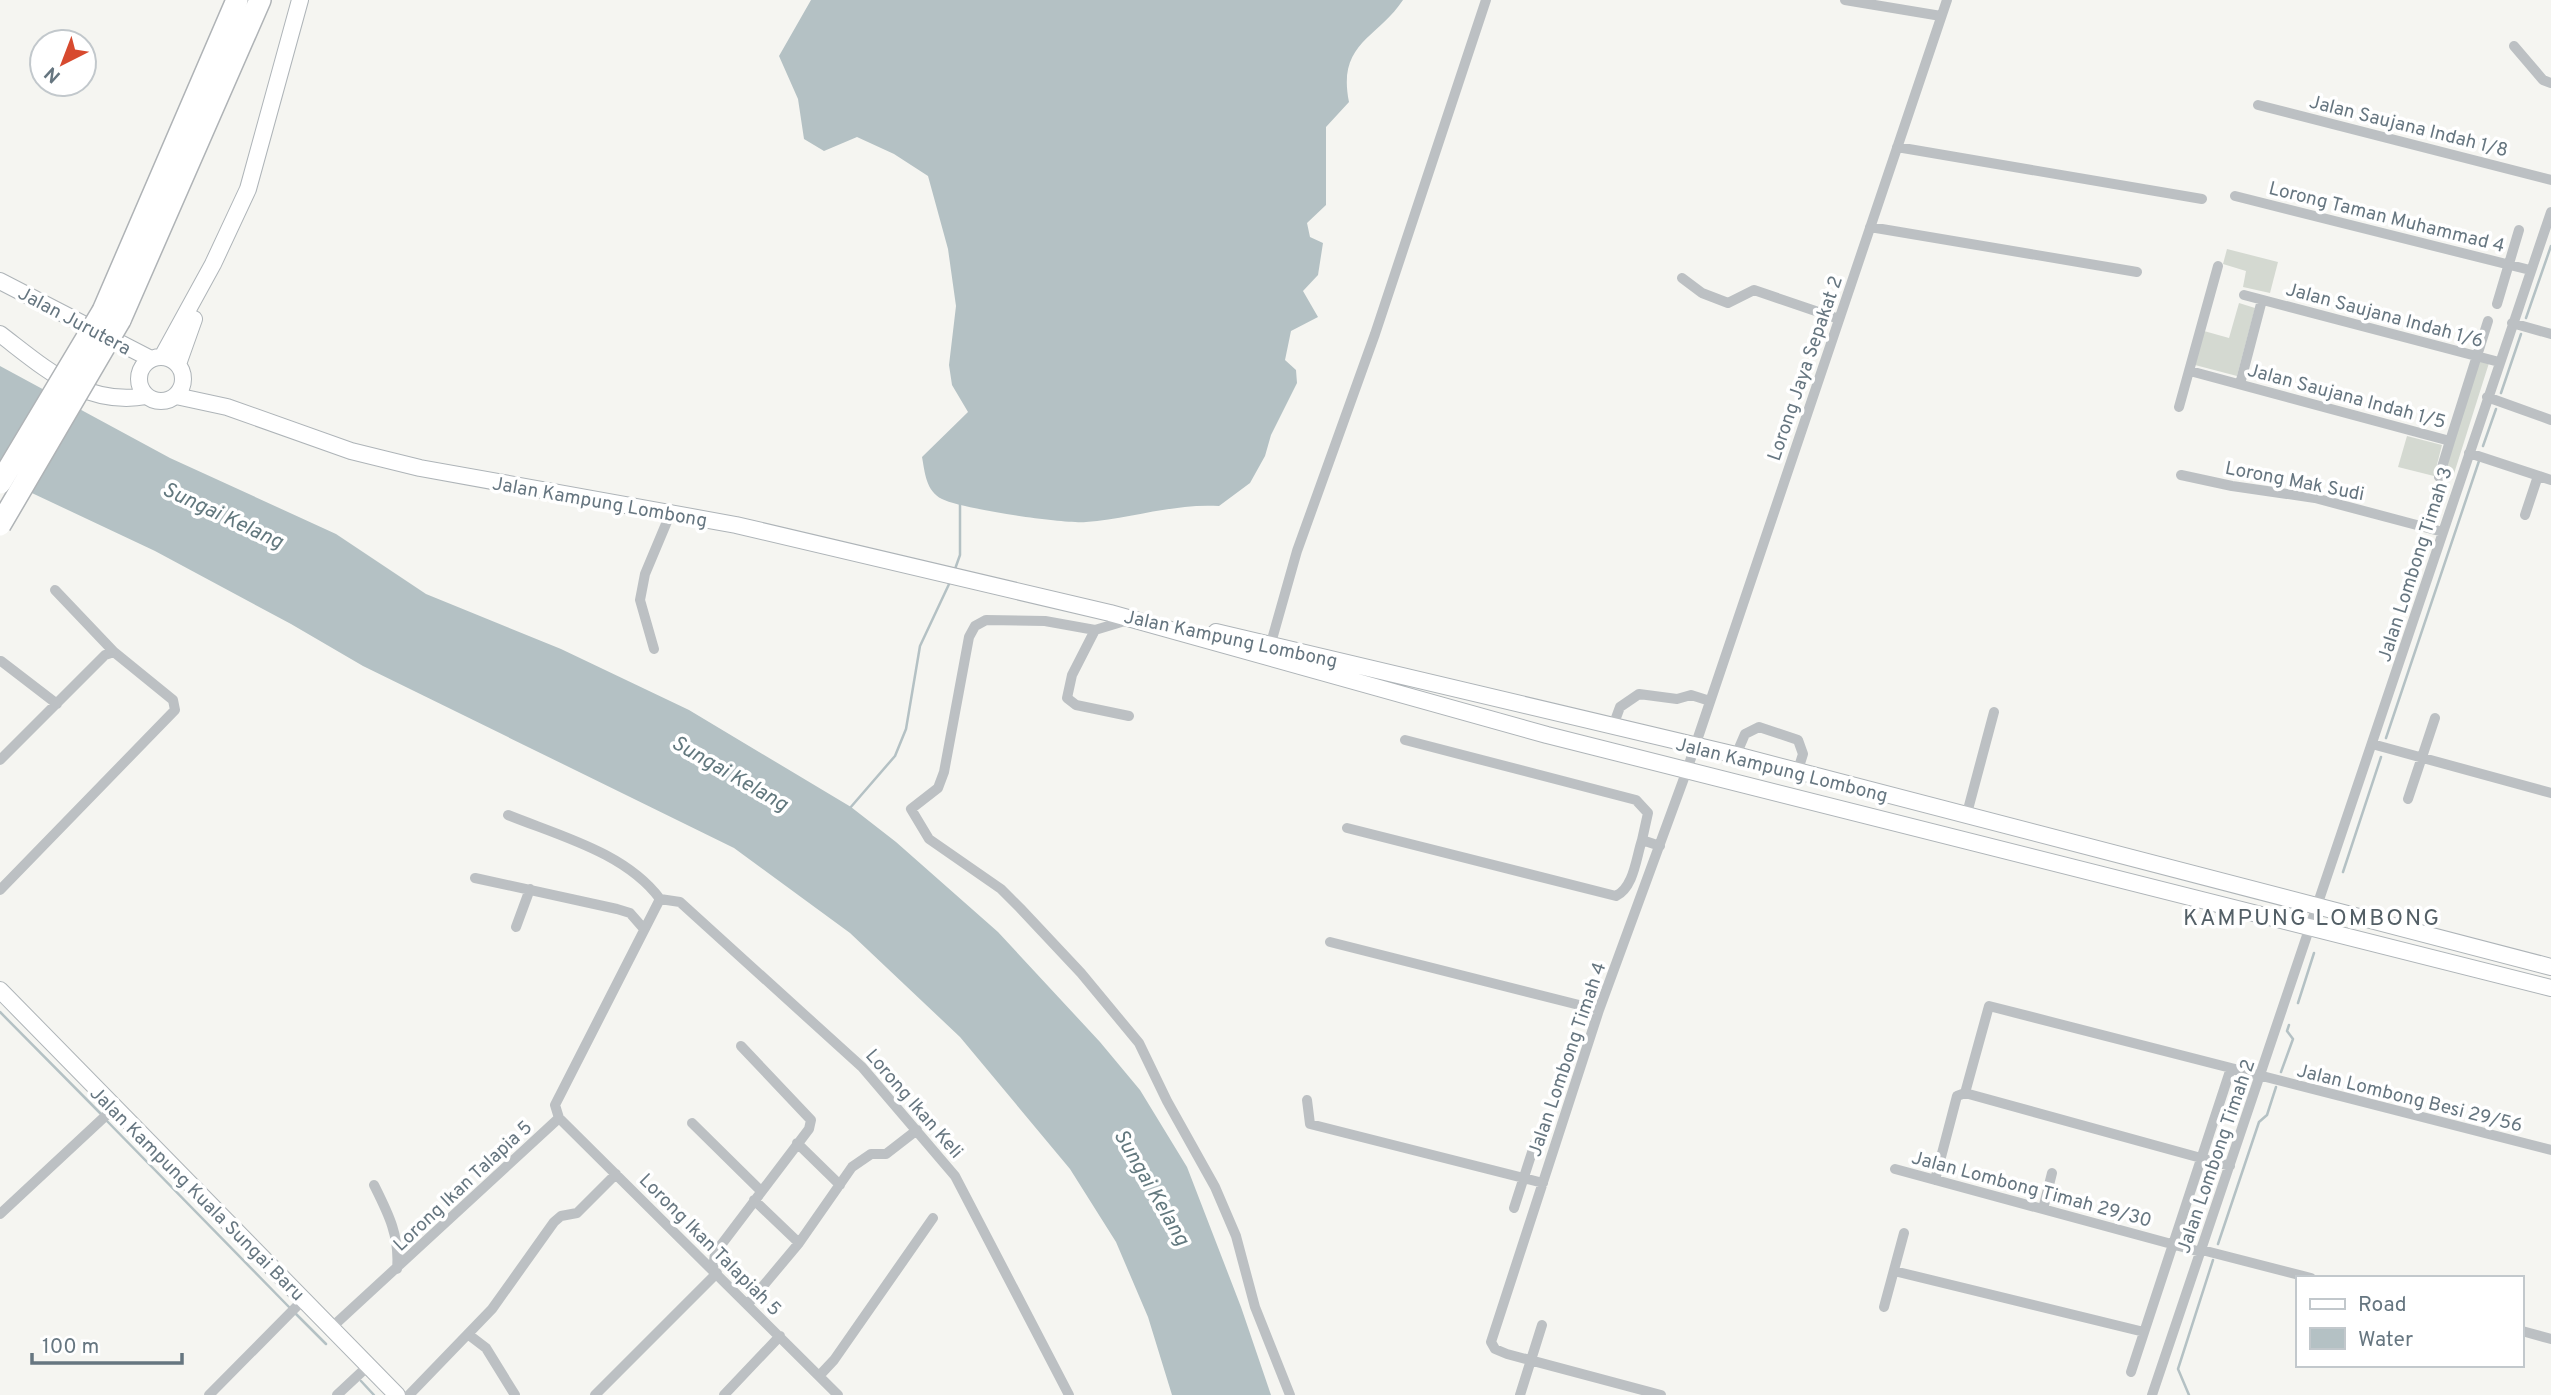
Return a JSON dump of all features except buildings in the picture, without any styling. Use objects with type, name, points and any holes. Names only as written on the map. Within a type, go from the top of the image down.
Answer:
[{"type":"highway","points":[[0,483],[111,315],[237,0]]},
{"type":"highway","points":[[0,525],[111,315],[260,0]]},
{"type":"street","points":[[176,396],[180,371],[214,264],[248,189],[300,0]]},
{"type":"street","points":[[1269,650],[1297,551],[1375,334],[1486,0]]},
{"type":"street","points":[[1845,0],[1941,16]]},
{"type":"street","name":"Lorong Jaya Sepakat 2","points":[[1695,747],[1947,0]]},
{"type":"street","points":[[2514,46],[2543,80],[2551,83]]},
{"type":"street","name":"Jalan Saujana Indah 1/8","points":[[2258,105],[2551,180]]},
{"type":"street","points":[[1897,147],[2202,200]]},
{"type":"street","name":"Lorong Taman Muhammad 4","points":[[2235,196],[2530,270]]},
{"type":"street","name":"Jalan Lombong Timah 3","points":[[2311,928],[2551,212]]},
{"type":"street","points":[[1870,227],[2137,272]]},
{"type":"street","points":[[2497,304],[2519,230]]},
{"type":"street","points":[[148,397],[142,391],[139,377],[156,358],[214,264]]},
{"type":"street","points":[[2179,408],[2218,266]]},
{"type":"street","points":[[1682,278],[1702,293],[1728,303],[1754,290],[1839,319]]},
{"type":"street","name":"Jalan Jurutera","points":[[0,281],[156,358]]},
{"type":"street","name":"Jalan Saujana Indah 1/6","points":[[2244,295],[2499,362]]},
{"type":"street","points":[[2239,384],[2262,300]]},
{"type":"street","name":"Jalan Saujana Indah 1/5","points":[[2190,371],[2450,441],[2488,321]]},
{"type":"street","points":[[2512,323],[2551,334]]},
{"type":"street","points":[[0,334],[75,386],[101,398],[148,397],[165,401],[176,396],[227,407]]},
{"type":"street","points":[[156,358],[180,371],[227,407]]},
{"type":"street","points":[[2487,397],[2551,420]]},
{"type":"street","name":"Jalan Kampung Lombong","points":[[227,407],[351,451],[420,468],[671,512],[1736,755],[1966,817],[2551,967]]},
{"type":"street","points":[[2439,477],[2450,441]]},
{"type":"street","points":[[2469,453],[2551,480]]},
{"type":"street","name":"Lorong Mak Sudi","points":[[2181,474],[2232,486],[2315,498],[2443,532]]},
{"type":"street","points":[[2525,515],[2538,476]]},
{"type":"street","points":[[654,649],[640,600],[645,575],[671,512]]},
{"type":"street","points":[[0,890],[175,710],[173,700],[114,652],[55,590]]},
{"type":"street","name":"Jalan Kampung Lombong","points":[[1110,612],[1146,616],[1269,650],[1547,735],[2551,988]]},
{"type":"street","points":[[1129,716],[1076,705],[1068,698],[1073,675],[1095,631],[1109,623],[1131,619]]},
{"type":"street","points":[[1095,631],[1045,621],[986,620],[975,626],[968,637],[944,772],[937,788],[920,805],[911,809],[929,839],[1001,889],[1020,908],[1081,973],[1139,1043],[1167,1101],[1215,1187],[1236,1236],[1255,1307],[1290,1395]]},
{"type":"street","points":[[0,760],[105,655],[114,652]]},
{"type":"street","points":[[1,661],[57,704]]},
{"type":"street","points":[[1613,726],[1620,707],[1639,694],[1677,699],[1691,695],[1710,701]]},
{"type":"street","points":[[1966,817],[1994,712]]},
{"type":"street","points":[[2408,799],[2435,718]]},
{"type":"street","points":[[1736,755],[1745,734],[1759,727],[1798,740],[1803,754],[1797,773]]},
{"type":"street","points":[[1347,828],[1616,896],[1629,884],[1648,813],[1636,800],[1405,740]]},
{"type":"street","points":[[2372,744],[2551,793]]},
{"type":"street","name":"Jalan Lombong Timah 4","points":[[1531,1361],[1495,1349],[1491,1342],[1599,1010],[1695,747]]},
{"type":"street","points":[[508,815],[631,870],[646,880],[660,899]]},
{"type":"street","points":[[1642,840],[1660,846]]},
{"type":"street","points":[[475,878],[630,913],[644,929]]},
{"type":"street","points":[[516,928],[530,889]]},
{"type":"street","name":"Lorong Ikan Talapia 5","points":[[331,1328],[559,1118],[555,1105],[660,899]]},
{"type":"street","name":"Lorong Ikan Keli","points":[[660,899],[680,902],[691,911],[862,1068],[955,1176],[1069,1395]]},
{"type":"street","name":"Jalan Lombong Timah 2","points":[[2152,1395],[2311,928]]},
{"type":"street","points":[[1330,942],[1599,1010]]},
{"type":"street","name":"Jalan Kampung Kuala Sungai Baru","points":[[0,990],[111,1110],[299,1304],[331,1328],[397,1395]]},
{"type":"street","name":"Jalan Lombong Besi 29/56","points":[[1965,1093],[1989,1006],[2551,1150]]},
{"type":"street","points":[[595,1395],[715,1271],[715,1253],[809,1129],[811,1120],[808,1114],[741,1046]]},
{"type":"street","points":[[2131,1372],[2231,1068]]},
{"type":"street","points":[[1935,1180],[1957,1096],[1965,1093],[2230,1166]]},
{"type":"street","points":[[1307,1100],[1310,1124],[1543,1183]]},
{"type":"street","points":[[0,1214],[111,1110]]},
{"type":"street","name":"Lorong Ikan Talapiah 5","points":[[559,1118],[838,1395]]},
{"type":"street","points":[[692,1123],[799,1243]]},
{"type":"street","points":[[748,1304],[799,1243],[852,1167],[871,1154],[886,1154],[917,1130]]},
{"type":"street","points":[[797,1143],[839,1185]]},
{"type":"street","points":[[1514,1208],[1535,1143]]},
{"type":"street","name":"Jalan Lombong Timah 29/30","points":[[1895,1169],[2172,1244],[2303,1276]]},
{"type":"street","points":[[2043,1209],[2052,1173]]},
{"type":"street","points":[[409,1395],[492,1309],[554,1222],[561,1216],[577,1213],[616,1174]]},
{"type":"street","points":[[374,1185],[390,1216],[399,1246],[397,1269]]},
{"type":"street","points":[[819,1376],[834,1360],[933,1218]]},
{"type":"street","points":[[1884,1307],[1904,1233]]},
{"type":"street","points":[[1894,1271],[2144,1332]]},
{"type":"street","points":[[209,1395],[299,1304]]},
{"type":"street","points":[[1520,1395],[1542,1325]]},
{"type":"street","points":[[2523,1331],[2551,1339]]},
{"type":"street","points":[[469,1335],[486,1348],[515,1395]]},
{"type":"street","points":[[724,1395],[780,1336]]},
{"type":"street","points":[[1531,1361],[1661,1395]]},
{"type":"street","points":[[337,1395],[368,1366]]},
{"type":"shaded area","points":[[2227,249],[2278,262],[2270,293],[2243,287],[2246,271],[2223,264]]},
{"type":"shaded area","points":[[2239,303],[2255,308],[2237,376],[2195,365],[2204,331],[2229,338]]},
{"type":"shaded area","points":[[2480,360],[2489,363],[2452,480],[2443,477]]},
{"type":"shaded area","points":[[2407,436],[2442,445],[2434,476],[2398,467]]},
{"type":"water","points":[[811,0],[1403,0],[1354,54],[1347,82],[1349,102],[1326,127],[1326,205],[1307,223],[1310,237],[1323,243],[1318,275],[1303,291],[1318,317],[1291,331],[1285,360],[1296,370],[1297,383],[1250,483],[1219,506],[1185,507],[1086,522],[990,511],[953,503],[937,496],[927,481],[922,457],[968,412],[952,385],[949,365],[956,306],[948,249],[928,176],[894,154],[857,137],[824,151],[804,139],[798,99],[779,56]]},
{"type":"water","name":"Sungai Kelang","points":[[0,366],[170,458],[336,534],[426,594],[561,649],[689,710],[851,807],[896,842],[998,932],[1100,1042],[1140,1090],[1187,1167],[1241,1307],[1271,1395],[1172,1395],[1148,1317],[1116,1242],[1070,1169],[960,1037],[850,933],[734,848],[363,666],[155,551],[0,478]]},
{"type":"waterway","points":[[2526,318],[2551,246]]},
{"type":"waterway","points":[[2501,393],[2521,334]]},
{"type":"waterway","points":[[2483,446],[2496,409]]},
{"type":"waterway","points":[[2386,738],[2479,461]]},
{"type":"waterway","points":[[955,569],[960,555],[960,503]]},
{"type":"waterway","points":[[850,808],[895,756],[906,729],[920,646],[950,582]]},
{"type":"waterway","points":[[2343,872],[2381,757]]},
{"type":"waterway","points":[[2298,1003],[2314,953]]},
{"type":"waterway","points":[[0,1012],[101,1114]]},
{"type":"waterway","points":[[2281,1072],[2293,1039],[2287,1031],[2289,1025]]},
{"type":"waterway","points":[[2218,1244],[2259,1122],[2267,1115],[2276,1087]]},
{"type":"waterway","points":[[105,1119],[289,1307]]},
{"type":"waterway","points":[[2189,1395],[2178,1369],[2213,1260]]},
{"type":"waterway","points":[[294,1312],[326,1344]]},
{"type":"waterway","points":[[361,1381],[374,1395]]},
{"type":"district","name":"KAMPUNG LOMBONG","points":[[2312,917]]}]
